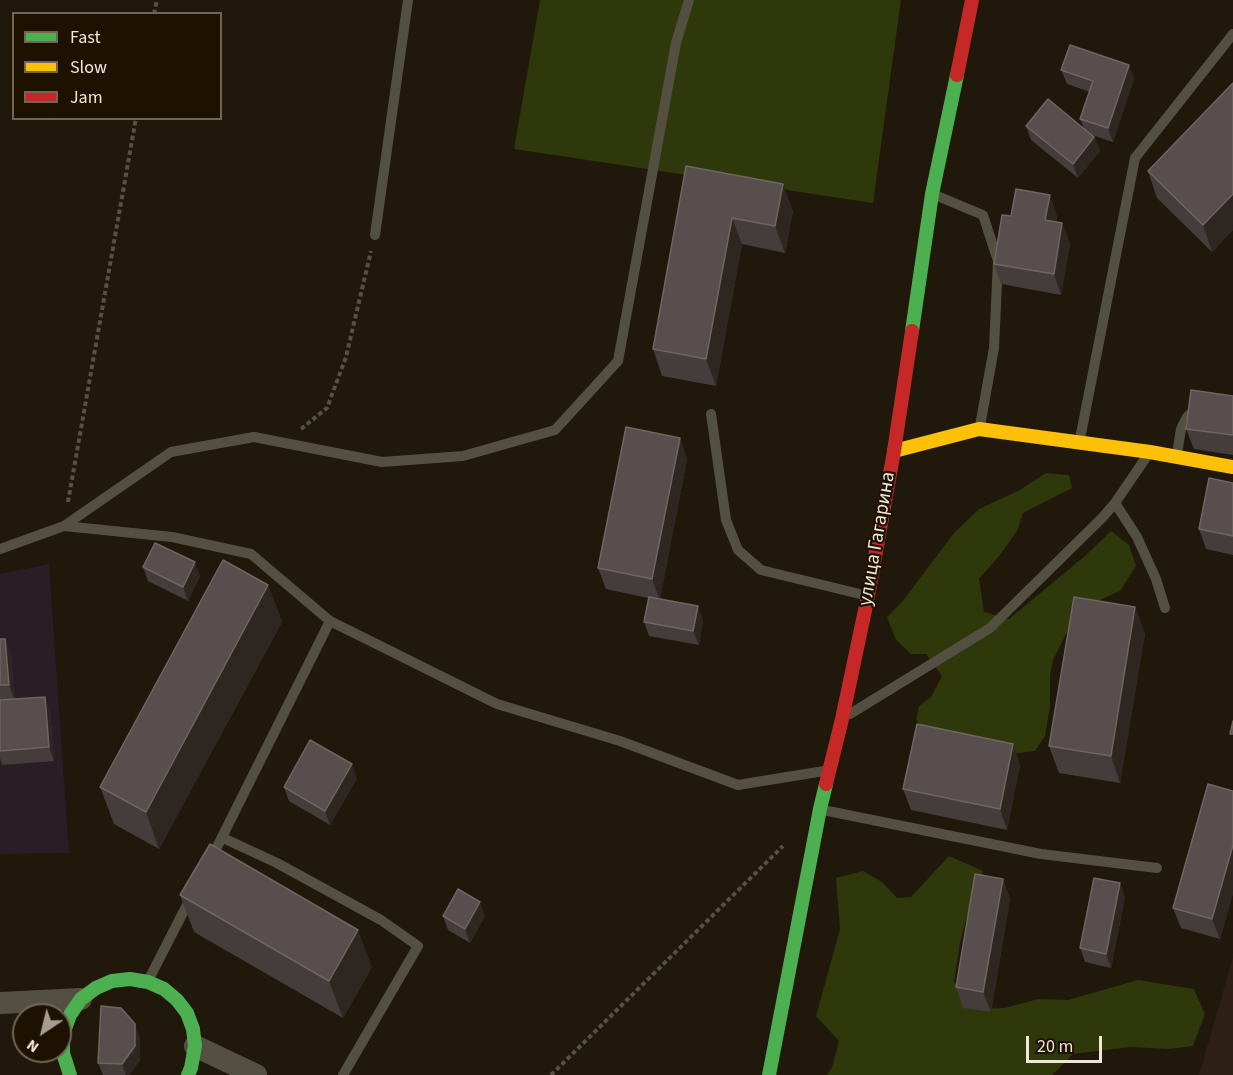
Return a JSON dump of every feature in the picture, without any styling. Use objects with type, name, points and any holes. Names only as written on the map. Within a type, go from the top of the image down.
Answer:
[{"type":"main road","name":"улица Гагарина","points":[[769,1075],[820,809],[868,596],[894,451],[932,194],[972,0]]},
{"type":"main road","points":[[894,451],[979,429],[1150,452],[1233,467]]},
{"type":"main road","points":[[70,1075],[63,1053],[63,1034],[70,1015],[81,999],[96,988],[112,981],[130,980],[148,982],[164,989],[187,1013],[193,1029],[195,1046],[188,1075]]},
{"type":"street","points":[[0,1003],[81,999]]},
{"type":"street","points":[[195,1046],[256,1075]]},
{"type":"lane","points":[[375,235],[408,0]]},
{"type":"lane","points":[[0,549],[64,526],[171,452],[254,437],[382,462],[463,456],[555,430],[618,361],[676,43],[689,0]]},
{"type":"lane","points":[[1080,443],[1135,158],[1233,34]]},
{"type":"lane","points":[[932,194],[983,215],[998,261],[994,348],[979,429]]},
{"type":"lane","points":[[1177,457],[1181,429],[1187,417],[1194,410],[1207,408]]},
{"type":"lane","points":[[711,414],[726,520],[738,550],[761,570],[868,596]]},
{"type":"lane","points":[[842,719],[990,628],[1102,518],[1150,452]]},
{"type":"lane","points":[[1115,503],[1137,537],[1156,579],[1165,608]]},
{"type":"lane","points":[[64,526],[172,537],[251,554],[330,621],[497,704],[620,741],[738,785],[830,770]]},
{"type":"lane","points":[[206,869],[330,621]]},
{"type":"lane","points":[[820,809],[1041,854],[1157,868]]},
{"type":"lane","points":[[223,838],[277,863],[381,920],[418,946],[343,1075]]},
{"type":"lane","points":[[148,982],[195,890]]},
{"type":"path","points":[[64,526],[136,120]]},
{"type":"path","points":[[285,443],[327,408],[346,357],[375,235]]},
{"type":"path","points":[[551,1075],[786,843]]},
{"type":"shaded area","points":[[49,564],[69,853],[0,854],[0,574]]},
{"type":"shaded area","points":[[1233,957],[1233,1075],[1199,1075]]},
{"type":"green space","points":[[540,0],[901,0],[873,203],[514,149]]},
{"type":"green space","points":[[1046,473],[1069,475],[1072,488],[1023,513],[1017,531],[979,579],[984,612],[1009,619],[1085,556],[1111,531],[1129,545],[1136,566],[1120,591],[1076,614],[1053,660],[1050,676],[1050,706],[1045,736],[1035,751],[1011,754],[926,731],[916,720],[919,706],[931,697],[942,676],[926,654],[911,654],[896,640],[887,617],[902,602],[954,533],[979,509],[1018,491]]},
{"type":"green space","points":[[949,856],[983,871],[966,919],[954,982],[967,1003],[982,1009],[1005,1008],[1038,999],[1068,1000],[1138,980],[1194,989],[1205,1014],[1193,1046],[1169,1049],[1131,1047],[1073,1054],[1052,1075],[827,1075],[832,1067],[839,1041],[816,1016],[840,929],[836,878],[863,871],[882,882],[897,898],[911,897]]},
{"type":"building","points":[[1070,45],[1129,65],[1108,128],[1080,119],[1093,81],[1061,70]]},
{"type":"building","points":[[1233,83],[1233,194],[1203,225],[1148,171]]},
{"type":"building","points":[[1048,99],[1094,137],[1073,164],[1026,126]]},
{"type":"building","points":[[686,166],[783,184],[775,226],[732,218],[706,359],[653,349]]},
{"type":"building","points":[[1016,189],[1050,195],[1045,220],[1062,223],[1054,274],[994,264],[1002,215],[1011,216]]},
{"type":"building","points":[[1191,390],[1233,396],[1233,435],[1186,429]]},
{"type":"building","points":[[626,427],[680,438],[652,579],[598,568]]},
{"type":"building","points":[[1209,478],[1233,483],[1233,536],[1199,529]]},
{"type":"building","points":[[155,543],[195,562],[183,587],[143,567]]},
{"type":"building","points":[[223,560],[268,585],[146,812],[100,787]]},
{"type":"building","points":[[649,597],[698,606],[693,631],[644,622]]},
{"type":"building","points":[[1074,597],[1135,607],[1111,756],[1049,746]]},
{"type":"building","points":[[0,639],[5,639],[9,685],[0,685]]},
{"type":"building","points":[[45,697],[49,747],[0,751],[0,700]]},
{"type":"building","points":[[917,724],[1013,744],[1000,809],[903,789]]},
{"type":"building","points":[[310,740],[352,764],[325,811],[284,787]]},
{"type":"building","points":[[1208,784],[1233,791],[1233,845],[1212,919],[1173,908]]},
{"type":"building","points":[[210,844],[358,930],[329,981],[180,895]]},
{"type":"building","points":[[975,874],[1003,879],[983,992],[956,987]]},
{"type":"building","points":[[1094,878],[1120,883],[1106,954],[1080,948]]},
{"type":"building","points":[[458,889],[480,902],[465,929],[443,916]]},
{"type":"building","points":[[101,1006],[121,1008],[135,1024],[135,1046],[122,1064],[98,1063]]},
{"type":"traffic: fast","points":[[912,331],[932,194],[957,75]]},
{"type":"traffic: fast","points":[[769,1075],[826,784]]},
{"type":"traffic: fast","points":[[70,1075],[63,1053],[63,1034],[70,1015],[81,999],[96,988],[112,981],[130,979],[148,982],[164,989],[187,1013],[193,1029],[195,1046],[188,1075]]},
{"type":"traffic: slow","points":[[894,451],[979,429],[1150,452],[1233,467]]},
{"type":"traffic: jam","points":[[957,75],[972,0]]},
{"type":"traffic: jam","points":[[826,784],[868,596],[894,451],[912,331]]}]
